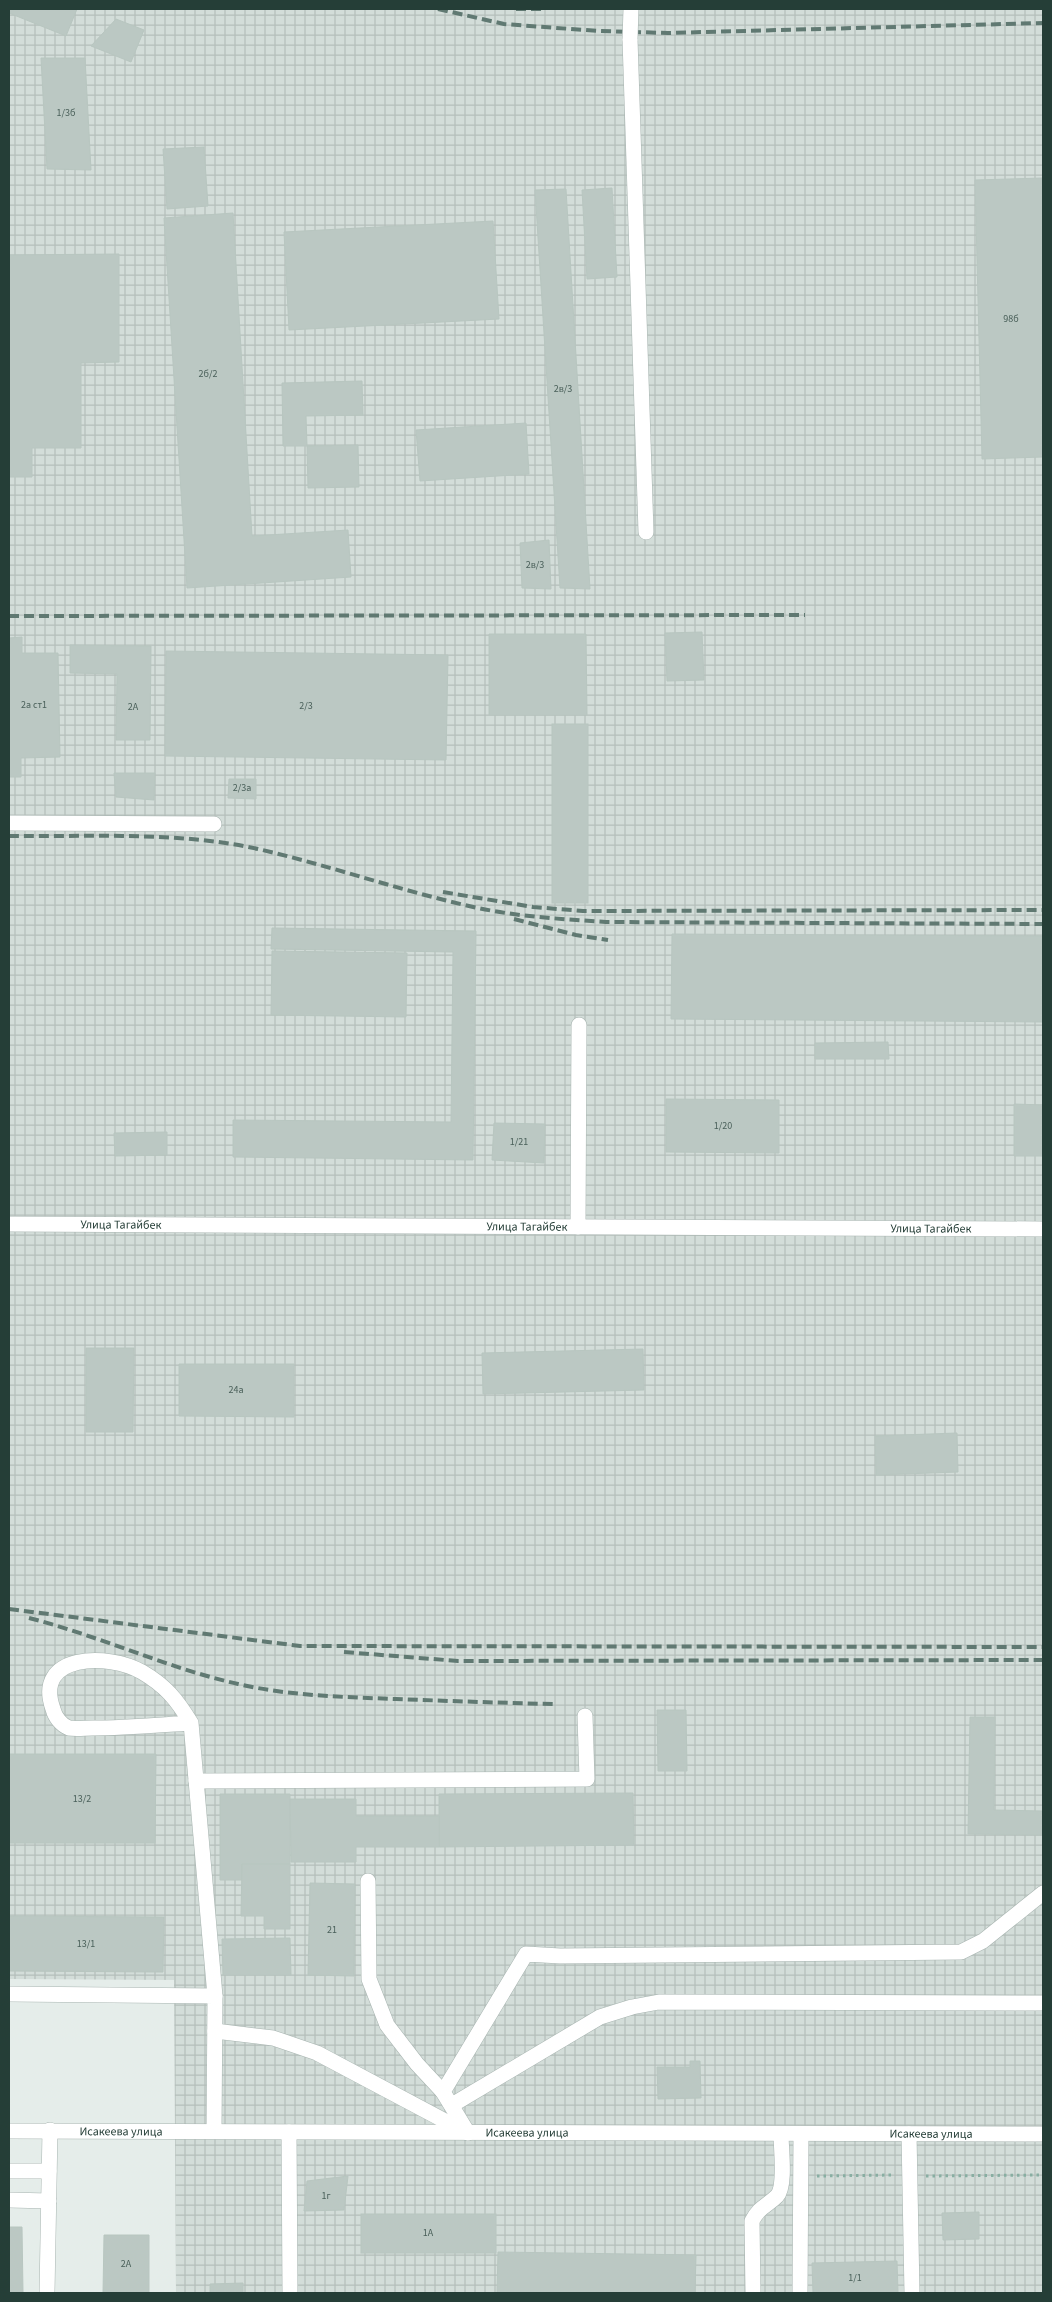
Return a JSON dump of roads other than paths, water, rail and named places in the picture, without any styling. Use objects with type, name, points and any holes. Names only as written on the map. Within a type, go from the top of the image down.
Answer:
[{"type":"street","points":[[631,9],[630,39],[646,532]]},
{"type":"street","points":[[9,823],[214,824]]},
{"type":"street","points":[[578,1025],[578,1227]]},
{"type":"street","name":"Улица Тагайбек","points":[[9,1224],[1043,1229]]},
{"type":"street","points":[[191,1723],[118,1728],[68,1728],[56,1718],[48,1696],[54,1674],[71,1662],[94,1660],[119,1663],[140,1671],[164,1687],[174,1696],[191,1723],[215,1996],[214,2132]]},
{"type":"street","points":[[196,1781],[588,1778],[585,1716]]},
{"type":"street","points":[[368,1881],[369,1979],[388,2024],[417,2064],[443,2092],[468,2133]]},
{"type":"street","points":[[443,2092],[526,1954],[560,1956],[961,1952],[983,1941],[1043,1893]]},
{"type":"street","points":[[9,1994],[215,1996]]},
{"type":"street","points":[[452,2105],[600,2017],[632,2007],[659,2002],[1043,2003]]},
{"type":"street","points":[[215,2031],[273,2038],[317,2053],[468,2133]]},
{"type":"street","name":"Исакеева улица","points":[[9,2130],[1043,2134]]},
{"type":"street","points":[[47,2293],[50,2130]]},
{"type":"street","points":[[288,2132],[290,2293]]},
{"type":"street","points":[[753,2293],[752,2221],[758,2210],[778,2195],[782,2187],[781,2134]]},
{"type":"street","points":[[800,2293],[801,2134]]},
{"type":"street","points":[[910,2134],[912,2293]]},
{"type":"street","points":[[9,2171],[49,2171]]},
{"type":"street","points":[[9,2200],[49,2201]]},
{"type":"railway","points":[[438,9],[504,24],[598,31],[668,33],[1043,23]]},
{"type":"railway","points":[[516,9],[545,9]]},
{"type":"railway","points":[[9,616],[805,615]]},
{"type":"railway","points":[[9,836],[134,836],[227,843],[286,856],[478,908],[510,914],[558,919],[606,922],[1043,924]]},
{"type":"railway","points":[[443,892],[533,907],[583,911],[1043,910]]},
{"type":"railway","points":[[514,919],[576,935],[608,940]]},
{"type":"railway","points":[[9,1609],[300,1646],[1043,1647]]},
{"type":"railway","points":[[29,1618],[185,1669],[258,1688],[336,1697],[555,1704]]},
{"type":"railway","points":[[344,1652],[458,1661],[1043,1660]]}]
